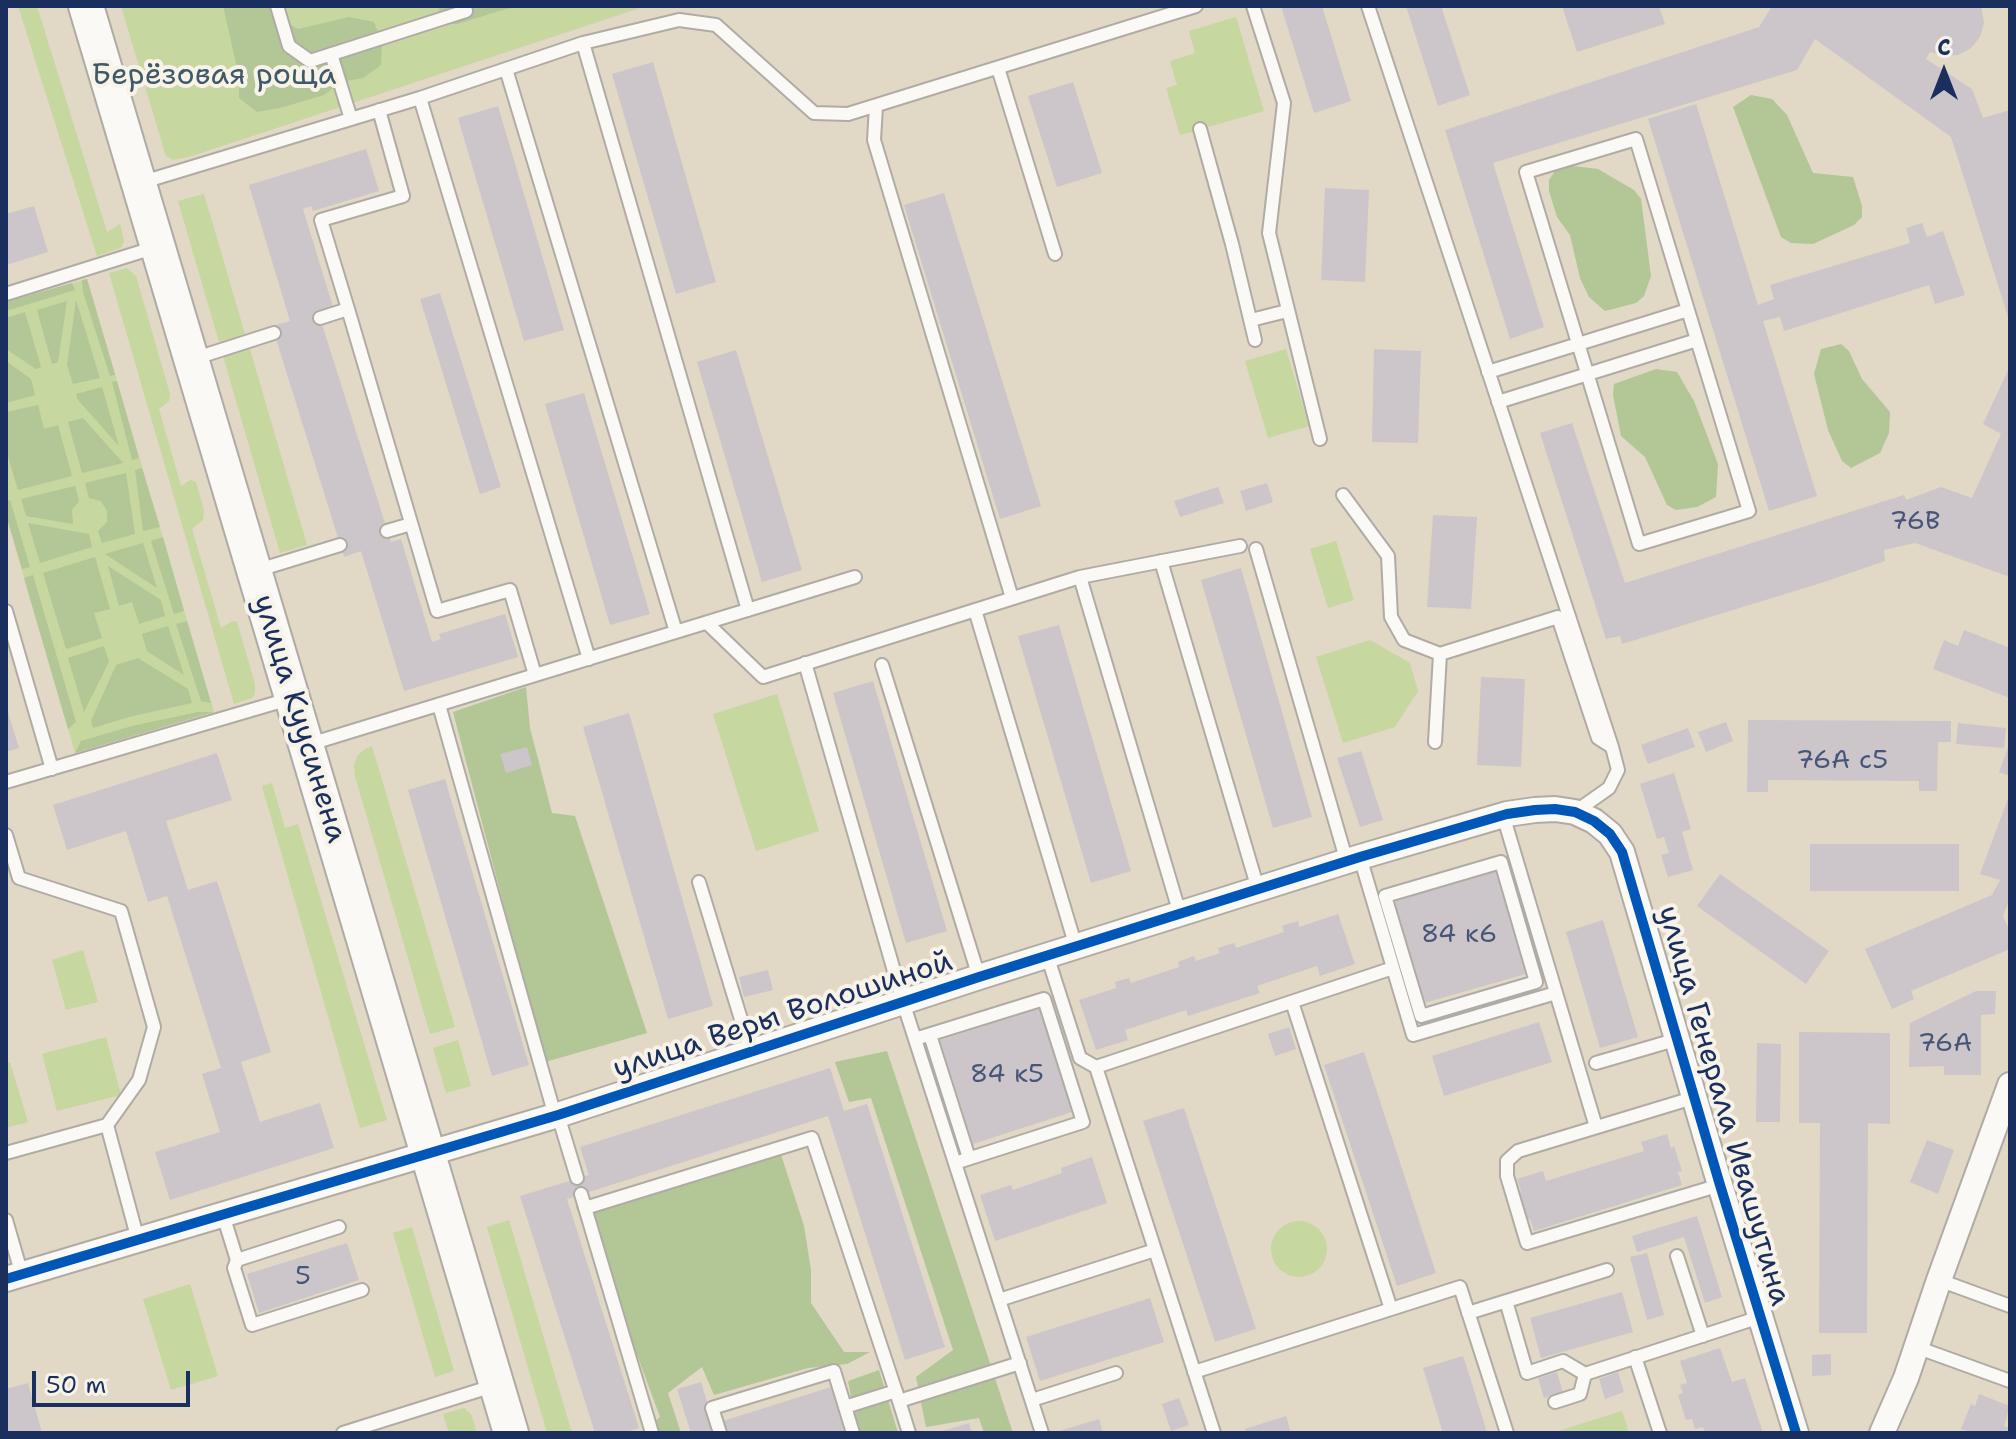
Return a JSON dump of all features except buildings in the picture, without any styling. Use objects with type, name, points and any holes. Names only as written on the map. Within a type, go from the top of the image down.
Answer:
[{"type":"main road","name":"улица Куусинена","points":[[86,6],[511,1433]]},
{"type":"street","name":"улица Веры Волошиной","points":[[14,1277],[557,1115],[1047,955],[1503,815],[1555,809],[1575,812]]},
{"type":"street","name":"улица Генерала Ивашутина","points":[[1575,812],[1594,821],[1610,834],[1622,852],[1796,1433]]},
{"type":"street","points":[[1882,1433],[1906,1378],[2010,1085]]},
{"type":"lane","points":[[277,6],[289,46],[310,61],[466,11],[464,6]]},
{"type":"lane","points":[[140,183],[420,98],[583,43],[679,20],[716,25],[814,113],[848,114],[1196,6]]},
{"type":"lane","points":[[1253,6],[1284,103],[1269,233],[1320,439]]},
{"type":"lane","points":[[1368,6],[1618,770],[1609,788],[1575,812]]},
{"type":"lane","points":[[583,43],[748,610]]},
{"type":"lane","points":[[331,54],[351,119]]},
{"type":"lane","points":[[998,68],[1055,254]]},
{"type":"lane","points":[[506,69],[676,632]]},
{"type":"lane","points":[[420,98],[589,659]]},
{"type":"lane","points":[[876,106],[874,140],[1012,598]]},
{"type":"lane","points":[[379,110],[403,196],[321,220],[437,611],[510,590],[535,675]]},
{"type":"lane","points":[[1200,129],[1255,340]]},
{"type":"lane","points":[[1636,139],[1697,340],[1749,511],[1639,544],[1526,172],[1636,139]]},
{"type":"lane","points":[[6,294],[158,247]]},
{"type":"lane","points":[[320,318],[348,309]]},
{"type":"lane","points":[[1488,372],[1688,310]]},
{"type":"lane","points":[[1251,320],[1287,311]]},
{"type":"lane","points":[[190,360],[274,333]]},
{"type":"lane","points":[[1498,402],[1697,340]]},
{"type":"lane","points":[[1343,495],[1388,556],[1391,617],[1404,640],[1440,654],[1558,617],[1598,738],[1612,747]]},
{"type":"lane","points":[[387,531],[411,524]]},
{"type":"lane","points":[[255,571],[340,545]]},
{"type":"lane","points":[[707,623],[763,677],[1080,577],[1240,546]]},
{"type":"lane","points":[[1256,549],[1354,860],[1379,898],[1421,1016],[1536,982],[1501,862]]},
{"type":"lane","points":[[1161,561],[1258,889]]},
{"type":"lane","points":[[307,745],[855,577]]},
{"type":"lane","points":[[1080,577],[1180,914]]},
{"type":"lane","points":[[975,610],[1076,947]]},
{"type":"lane","points":[[6,611],[52,769]]},
{"type":"lane","points":[[1435,742],[1440,654]]},
{"type":"lane","points":[[805,663],[903,1002],[1042,1433]]},
{"type":"lane","points":[[882,665],[979,977]]},
{"type":"lane","points":[[6,782],[292,698]]},
{"type":"lane","points":[[439,705],[577,1178]]},
{"type":"lane","points":[[1503,815],[1596,1127]]},
{"type":"lane","points":[[6,835],[12,880],[121,911],[154,1027],[139,1080],[107,1125],[6,1153]]},
{"type":"lane","points":[[1379,898],[1507,860],[1514,851]]},
{"type":"lane","points":[[699,882],[751,1052]]},
{"type":"lane","points":[[1379,898],[1393,968],[1413,1035],[1556,993]]},
{"type":"lane","points":[[1047,955],[1080,1058],[1096,1067],[1214,1433]]},
{"type":"lane","points":[[1096,1067],[1393,968]]},
{"type":"lane","points":[[915,1039],[1044,999],[1083,1122],[955,1163]]},
{"type":"lane","points":[[1292,1002],[1391,1309]]},
{"type":"lane","points":[[930,1035],[969,1158]]},
{"type":"lane","points":[[1596,1063],[1678,1039]]},
{"type":"lane","points":[[1696,1097],[1518,1151],[1507,1161],[1507,1176],[1527,1243],[1720,1185]]},
{"type":"lane","points":[[107,1125],[138,1240]]},
{"type":"lane","points":[[585,1208],[812,1138],[909,1433]]},
{"type":"lane","points":[[581,1194],[652,1433]]},
{"type":"lane","points":[[223,1215],[237,1260],[234,1268],[252,1325],[362,1290]]},
{"type":"lane","points":[[6,1220],[14,1277]]},
{"type":"lane","points":[[237,1260],[339,1227]]},
{"type":"lane","points":[[999,1300],[1155,1250]]},
{"type":"lane","points":[[1677,1256],[1703,1336]]},
{"type":"lane","points":[[1468,1313],[1607,1270]]},
{"type":"lane","points":[[1939,1280],[2010,1306]]},
{"type":"lane","points":[[1194,1372],[1460,1287],[1507,1433]]},
{"type":"lane","points":[[1506,1301],[1527,1373],[1563,1361],[1585,1374],[1760,1317]]},
{"type":"lane","points":[[1916,1347],[2010,1381]]},
{"type":"lane","points":[[1635,1357],[1660,1433]]},
{"type":"lane","points":[[845,1407],[1020,1363]]},
{"type":"lane","points":[[720,1433],[712,1408],[834,1371],[853,1433]]},
{"type":"lane","points":[[1032,1400],[1116,1373]]},
{"type":"lane","points":[[1555,1402],[1580,1394],[1585,1374]]},
{"type":"lane","points":[[343,1433],[497,1385]]},
{"type":"green space","points":[[18,6],[37,6],[107,232],[120,224],[124,241],[121,248],[97,256]]},
{"type":"green space","name":"Берёзовая роща","points":[[121,6],[646,6],[173,160],[166,156]]},
{"type":"green space","points":[[223,6],[275,6],[278,17],[298,29],[349,17],[374,22],[382,43],[381,65],[363,78],[341,82],[324,95],[257,112],[239,98],[239,76]]},
{"type":"green space","points":[[440,6],[522,6],[458,24],[436,24]]},
{"type":"green space","points":[[1236,17],[1264,111],[1180,135],[1166,88],[1177,85],[1170,61],[1195,53],[1189,31]]},
{"type":"green space","points":[[1751,95],[1772,99],[1787,115],[1813,173],[1853,177],[1862,206],[1862,217],[1854,225],[1813,244],[1791,243],[1781,237],[1733,107]]},
{"type":"green space","points":[[1565,165],[1598,169],[1634,190],[1641,199],[1651,276],[1644,296],[1636,303],[1605,311],[1589,297],[1580,278],[1570,235],[1557,217],[1549,191],[1549,180],[1555,171]]},
{"type":"green space","points":[[204,194],[245,334],[219,342],[178,201]]},
{"type":"green space","points":[[127,268],[136,276],[170,394],[169,401],[159,409],[181,486],[190,480],[196,482],[204,510],[203,520],[192,529],[221,628],[237,622],[255,684],[252,698],[234,704],[109,273]]},
{"type":"green space","points":[[87,279],[214,712],[75,753],[6,515],[6,302]]},
{"type":"green space","points":[[87,279],[115,375],[110,376],[83,292],[82,280]]},
{"type":"green space","points":[[72,283],[75,290],[6,311],[6,302]]},
{"type":"green space","points":[[76,300],[100,378],[73,384],[67,365]]},
{"type":"green space","points":[[67,301],[58,362],[52,364],[37,310]]},
{"type":"green space","points":[[25,312],[41,367],[36,369],[6,349],[6,318]]},
{"type":"green space","points":[[1841,344],[1849,351],[1862,379],[1890,412],[1889,433],[1880,453],[1851,468],[1842,461],[1828,430],[1814,374],[1821,349]]},
{"type":"green space","points":[[250,349],[307,545],[280,553],[223,356]]},
{"type":"green space","points":[[1286,349],[1309,426],[1268,438],[1245,361]]},
{"type":"green space","points":[[6,361],[31,379],[35,395],[6,403]]},
{"type":"green space","points":[[1656,369],[1677,372],[1694,401],[1718,464],[1716,497],[1697,507],[1676,510],[1667,505],[1645,457],[1621,436],[1613,395],[1614,384]]},
{"type":"green space","points":[[117,381],[139,458],[132,460],[112,382]]},
{"type":"green space","points":[[102,387],[119,446],[76,394]]},
{"type":"green space","points":[[38,405],[44,429],[58,425],[72,476],[18,490],[6,450],[6,412]]},
{"type":"green space","points":[[83,418],[123,463],[82,473],[68,422]]},
{"type":"green space","points":[[142,468],[160,527],[143,531],[135,470]]},
{"type":"green space","points":[[126,473],[135,534],[102,543],[98,531],[107,522],[107,511],[101,501],[89,498],[85,483]]},
{"type":"green space","points":[[75,486],[79,501],[72,510],[73,524],[26,516],[21,499]]},
{"type":"green space","points":[[10,500],[30,567],[22,569],[6,515],[6,501]]},
{"type":"green space","points":[[28,523],[89,534],[92,547],[40,563]]},
{"type":"green space","points":[[163,537],[184,611],[174,614],[151,541]]},
{"type":"green space","points":[[1336,541],[1354,600],[1328,608],[1310,549]]},
{"type":"green space","points":[[143,543],[157,588],[105,554]]},
{"type":"green space","points":[[95,557],[110,609],[94,613],[102,638],[66,649],[43,573]]},
{"type":"green space","points":[[108,566],[161,600],[165,616],[139,624],[132,602],[119,606]]},
{"type":"green space","points":[[33,575],[76,722],[68,729],[24,578]]},
{"type":"green space","points":[[187,621],[211,703],[201,701],[176,624]]},
{"type":"green space","points":[[168,626],[184,675],[147,651],[142,634]]},
{"type":"green space","points":[[1370,640],[1410,663],[1418,691],[1395,727],[1343,743],[1316,657]]},
{"type":"green space","points":[[104,646],[109,662],[84,712],[68,658]]},
{"type":"green space","points":[[138,658],[188,689],[192,703],[93,728],[91,721],[116,665]]},
{"type":"green space","points":[[526,687],[530,728],[552,813],[575,816],[647,1033],[545,1062],[453,712]]},
{"type":"green space","points":[[777,694],[819,831],[756,851],[713,714]]},
{"type":"green space","points":[[198,712],[214,712],[75,753],[81,741]]},
{"type":"green space","points":[[372,746],[455,1027],[430,1034],[355,776],[357,756]]},
{"type":"green space","points":[[272,783],[285,828],[298,824],[387,1120],[360,1128],[262,786]]},
{"type":"green space","points":[[83,950],[98,1002],[66,1010],[52,960]]},
{"type":"green space","points":[[106,1037],[121,1095],[57,1111],[42,1054]]},
{"type":"green space","points":[[458,1040],[471,1086],[446,1093],[433,1048]]},
{"type":"green space","points":[[887,1051],[1013,1433],[984,1433],[979,1418],[926,1427],[916,1377],[953,1350],[871,1098],[849,1102],[835,1062]]},
{"type":"green space","points":[[10,1062],[28,1122],[6,1128],[6,1064]]},
{"type":"green space","points":[[777,1142],[804,1226],[811,1270],[811,1303],[844,1352],[870,1352],[847,1364],[808,1368],[714,1395],[702,1367],[668,1393],[681,1433],[641,1433],[660,1417],[576,1207]]},
{"type":"green space","points":[[509,1220],[572,1433],[547,1433],[487,1227]]},
{"type":"green space","points":[[1299,1221],[1318,1230],[1327,1249],[1318,1268],[1299,1277],[1280,1268],[1271,1249],[1280,1230]]},
{"type":"green space","points":[[412,1227],[454,1371],[435,1377],[393,1233]]},
{"type":"green space","points":[[190,1284],[218,1376],[171,1390],[143,1299]]},
{"type":"green space","points":[[879,1370],[898,1433],[858,1433],[848,1381]]},
{"type":"green space","points":[[464,1408],[471,1414],[477,1433],[449,1433],[443,1414]]},
{"type":"green space","points":[[1622,1411],[1629,1433],[1555,1432]]},
{"type":"cycle path","points":[[6,1279],[558,1115],[979,977],[1360,857],[1507,814],[1555,809],[1575,812],[1594,821],[1610,834],[1622,852],[1796,1433]]}]
